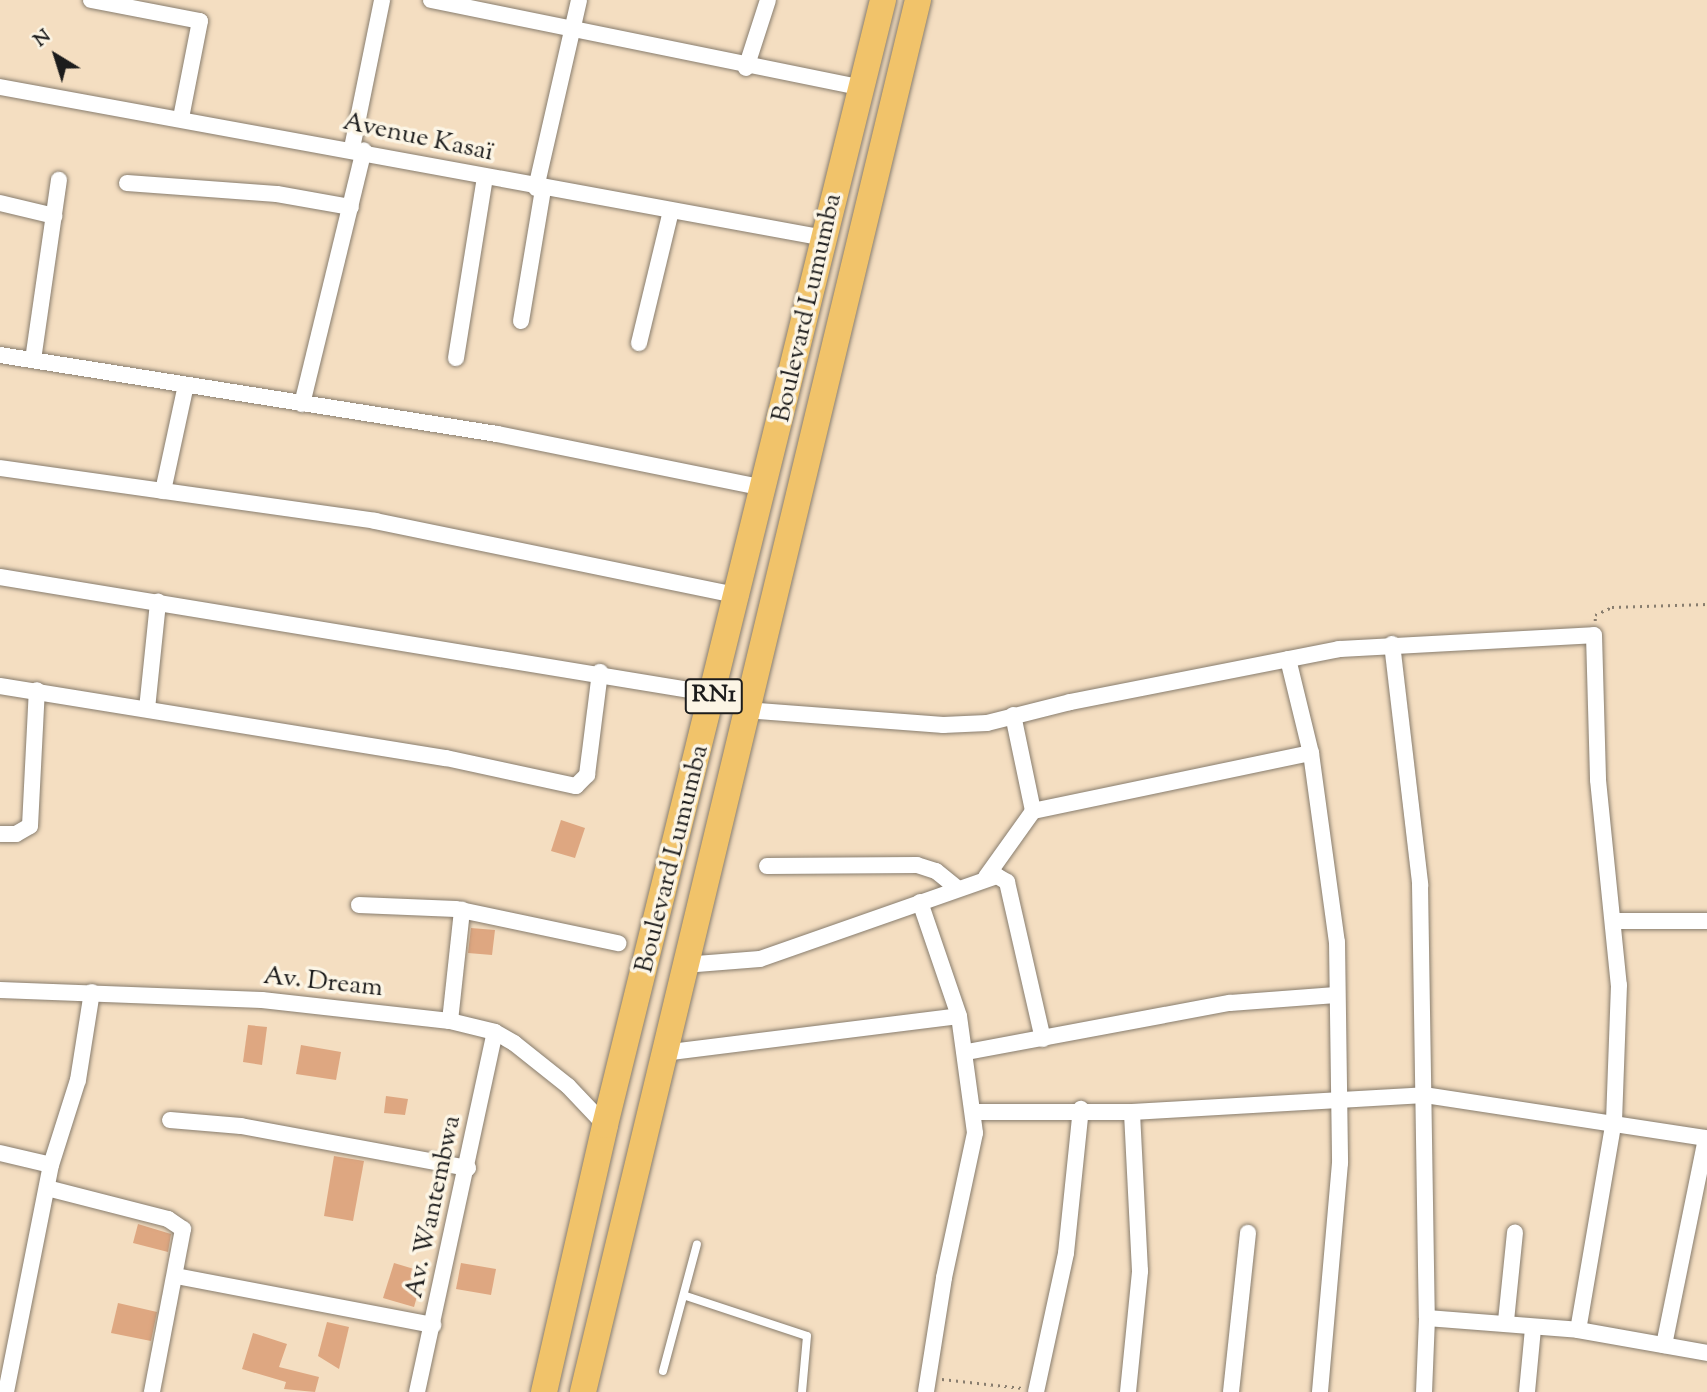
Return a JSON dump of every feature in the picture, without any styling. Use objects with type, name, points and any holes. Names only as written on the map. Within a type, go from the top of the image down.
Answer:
[{"type":"highway","name":"Boulevard Lumumba","points":[[544,1392],[605,1125],[740,596],[883,0]]},
{"type":"highway","name":"Boulevard Lumumba","points":[[583,1392],[918,0]]},
{"type":"street","points":[[91,0],[201,21],[181,118]]},
{"type":"street","points":[[302,404],[351,207],[382,0]]},
{"type":"street","points":[[431,0],[574,28],[746,68],[862,88]]},
{"type":"street","points":[[521,321],[540,189],[579,0]]},
{"type":"street","points":[[746,68],[768,0]]},
{"type":"street","name":"Avenue Kasaï","points":[[0,87],[358,149],[540,189],[825,238]]},
{"type":"street","points":[[456,358],[485,177]]},
{"type":"street","points":[[33,360],[59,180]]},
{"type":"street","points":[[127,183],[277,194],[351,207]]},
{"type":"street","points":[[0,203],[54,216]]},
{"type":"street","points":[[639,343],[671,211]]},
{"type":"street","points":[[0,355],[497,434],[765,488]]},
{"type":"street","points":[[163,491],[186,385]]},
{"type":"street","points":[[0,468],[375,521],[740,596]]},
{"type":"street","points":[[0,577],[600,673],[714,694]]},
{"type":"street","points":[[147,709],[159,602]]},
{"type":"street","points":[[745,710],[943,725],[987,723],[1013,715],[1289,659],[1392,644],[1594,635],[1598,779],[1619,985],[1614,1120],[1578,1330]]},
{"type":"street","points":[[1392,644],[1417,825],[1427,1318],[1424,1392]]},
{"type":"street","points":[[1289,659],[1311,753],[1337,942],[1340,1163],[1320,1392]]},
{"type":"street","points":[[0,686],[446,758],[576,786],[587,775],[600,673]]},
{"type":"street","points":[[0,834],[16,834],[30,826],[37,690]]},
{"type":"street","points":[[1013,715],[1033,811]]},
{"type":"street","points":[[986,877],[1033,811],[1311,753]]},
{"type":"street","points":[[767,866],[917,865],[936,871],[957,888]]},
{"type":"street","points":[[684,965],[760,959],[986,877],[998,876],[1007,882],[1043,1039]]},
{"type":"street","points":[[920,902],[959,1016],[967,1052],[974,1112],[974,1146],[944,1278],[928,1385]]},
{"type":"street","points":[[359,905],[462,910],[618,943]]},
{"type":"street","points":[[450,1021],[462,910]]},
{"type":"street","points":[[1614,921],[1707,921]]},
{"type":"street","name":"Av. Dream","points":[[0,990],[262,1000],[450,1021],[495,1032],[569,1086],[605,1125]]},
{"type":"street","points":[[6,1392],[51,1166],[78,1080],[92,992]]},
{"type":"street","points":[[967,1052],[1230,1003],[1336,995]]},
{"type":"street","points":[[663,1053],[959,1016]]},
{"type":"street","name":"Av. Wantembwa","points":[[417,1392],[468,1168],[495,1032]]},
{"type":"street","points":[[974,1112],[1081,1109],[1132,1112],[1340,1097],[1424,1094],[1614,1120],[1707,1138],[1664,1345]]},
{"type":"street","points":[[1036,1391],[1066,1253],[1081,1109]]},
{"type":"street","points":[[1128,1392],[1140,1271],[1132,1112]]},
{"type":"street","points":[[170,1120],[241,1126],[468,1168]]},
{"type":"street","points":[[0,1153],[51,1166]]},
{"type":"street","points":[[47,1188],[178,1224],[184,1229],[152,1392]]},
{"type":"street","points":[[1506,1321],[1515,1232]]},
{"type":"street","points":[[1231,1392],[1248,1233]]},
{"type":"street","points":[[176,1276],[433,1325]]},
{"type":"street","points":[[1427,1318],[1506,1321],[1532,1328],[1578,1330],[1707,1353]]},
{"type":"street","points":[[1527,1392],[1532,1328]]},
{"type":"lane","points":[[663,1371],[686,1296],[697,1244]]},
{"type":"lane","points":[[686,1296],[807,1336],[802,1392]]},
{"type":"path","points":[[1594,635],[1595,615],[1612,607],[1707,604]]},
{"type":"path","points":[[928,1385],[1036,1391]]},
{"type":"building","points":[[561,820],[585,828],[575,858],[551,851]]},
{"type":"building","points":[[471,928],[495,930],[492,955],[468,953]]},
{"type":"building","points":[[248,1025],[267,1027],[262,1065],[243,1062]]},
{"type":"building","points":[[301,1045],[341,1052],[336,1080],[296,1074]]},
{"type":"building","points":[[386,1096],[408,1099],[405,1115],[384,1113]]},
{"type":"building","points":[[334,1156],[364,1161],[353,1221],[324,1216]]},
{"type":"building","points":[[138,1224],[171,1234],[168,1252],[133,1243]]},
{"type":"building","points":[[394,1263],[424,1272],[414,1307],[383,1298]]},
{"type":"building","points":[[461,1263],[496,1269],[491,1295],[456,1289]]},
{"type":"building","points":[[118,1303],[157,1312],[151,1341],[111,1333]]},
{"type":"building","points":[[327,1322],[349,1327],[339,1369],[318,1356]]},
{"type":"building","points":[[253,1333],[287,1344],[279,1367],[319,1377],[315,1392],[284,1389],[286,1382],[242,1369]]}]
